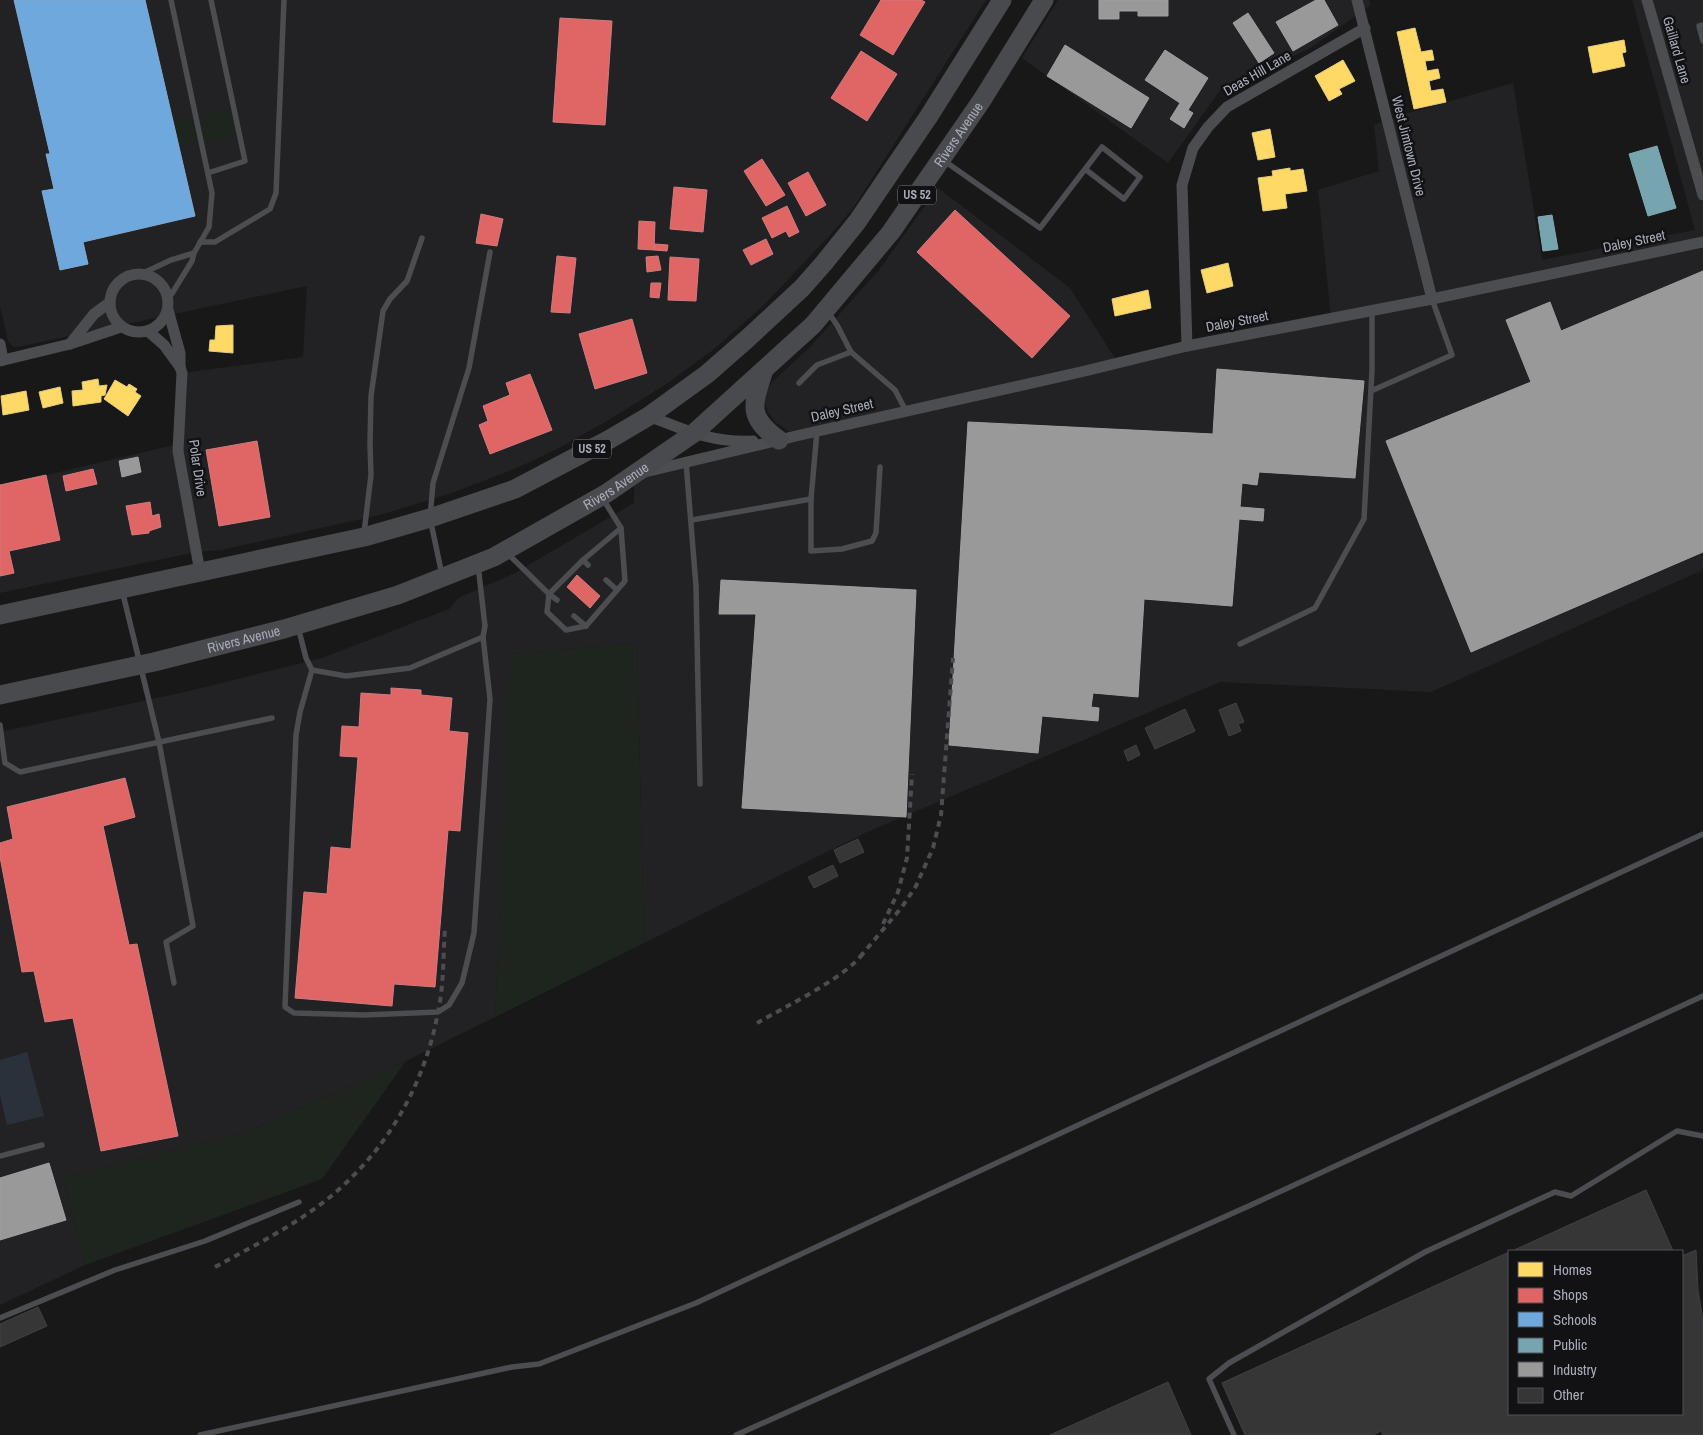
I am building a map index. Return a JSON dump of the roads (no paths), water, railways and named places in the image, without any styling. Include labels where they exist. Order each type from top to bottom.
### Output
[{"type":"main road","name":"US 52","points":[[0,615],[364,538],[430,518],[515,489],[610,439],[649,416],[707,374],[748,339],[802,288],[824,263],[857,222],[929,116],[1002,0]]},
{"type":"main road","name":"Rivers Avenue","points":[[0,695],[139,666],[298,625],[398,595],[494,557],[602,496],[634,475],[694,433],[813,325],[891,232],[982,100],[1044,0]]},
{"type":"main road","points":[[764,370],[754,407],[758,420],[767,431],[779,440]]},
{"type":"street","name":"West Jimtown Drive","points":[[1357,0],[1432,299]]},
{"type":"street","name":"Gaillard Lane","points":[[1647,0],[1703,194]]},
{"type":"street","name":"Deas Hill Lane","points":[[1187,346],[1182,185],[1193,148],[1208,126],[1227,107],[1364,28]]},
{"type":"street","name":"Daley Street","points":[[634,475],[1187,346],[1432,299],[1703,242]]},
{"type":"street","points":[[131,274],[141,274],[151,276],[160,282],[166,290],[168,305],[164,319],[157,327],[139,333],[130,332],[121,327],[115,320],[109,303],[111,293],[123,278],[131,274]]},
{"type":"street","points":[[70,344],[94,314],[109,303]]},
{"type":"street","name":"Polar Drive","points":[[168,305],[178,345],[182,373],[178,451],[200,572]]},
{"type":"street","points":[[0,344],[2,360],[70,344],[121,327]]},
{"type":"street","points":[[148,331],[164,345],[180,366]]},
{"type":"street","name":"Daley Street","points":[[649,416],[721,441],[779,440]]},
{"type":"lane","points":[[168,305],[192,260],[194,252],[209,227],[212,194],[171,0]]},
{"type":"lane","points":[[208,173],[245,161],[212,0]]},
{"type":"lane","points":[[200,242],[215,242],[270,209],[276,193],[284,0]]},
{"type":"lane","points":[[1703,25],[1699,26],[1703,41]]},
{"type":"lane","points":[[942,159],[1040,228],[1085,169],[1102,147],[1140,177],[1124,199],[1085,169]]},
{"type":"lane","points":[[364,538],[371,475],[371,396],[383,311],[407,281],[422,238]]},
{"type":"lane","points":[[141,274],[194,252]]},
{"type":"lane","points":[[443,577],[430,518],[433,483],[469,368],[490,252]]},
{"type":"lane","points":[[1371,391],[1452,355],[1432,299]]},
{"type":"lane","points":[[826,309],[851,352],[895,390],[906,411]]},
{"type":"lane","points":[[1240,644],[1315,608],[1364,519],[1371,391],[1372,310]]},
{"type":"lane","points":[[799,383],[817,365],[851,352]]},
{"type":"lane","points":[[817,431],[811,499],[811,551],[842,548],[872,541],[876,533],[880,467]]},
{"type":"lane","points":[[686,462],[696,586],[700,784]]},
{"type":"lane","points":[[602,496],[621,528],[625,581],[586,626],[566,630],[547,612],[549,594],[583,560],[621,528]]},
{"type":"lane","points":[[692,520],[811,499]]},
{"type":"lane","points":[[504,550],[557,600]]},
{"type":"lane","points":[[583,560],[588,565]]},
{"type":"lane","points":[[298,625],[306,658],[312,670],[300,712],[296,735],[285,1007],[294,1013],[320,1014],[364,1015],[438,1012],[449,1005],[462,983],[474,933],[490,699],[483,637],[484,626],[478,563]]},
{"type":"lane","points":[[606,580],[617,590]]},
{"type":"lane","points":[[122,588],[139,666],[159,742],[193,926],[166,942],[174,983]]},
{"type":"lane","points":[[574,616],[586,626]]},
{"type":"lane","points":[[312,670],[346,676],[410,668],[483,637]]},
{"type":"lane","points":[[0,725],[5,762],[20,772],[272,718]]},
{"type":"lane","points":[[200,1435],[512,1367],[539,1364],[696,1303],[1703,834]]},
{"type":"lane","points":[[736,1435],[1251,1205],[1703,996]]},
{"type":"lane","points":[[1234,1435],[1209,1379],[1229,1363],[1425,1252],[1555,1192],[1571,1196],[1677,1131],[1703,1136]]},
{"type":"lane","points":[[0,1156],[42,1145]]},
{"type":"lane","points":[[0,1318],[115,1270],[205,1241],[299,1202]]},
{"type":"railway","points":[[860,957],[902,907],[916,886],[933,848],[941,815],[953,658]]},
{"type":"railway","points":[[883,924],[898,892],[907,858],[912,774]]},
{"type":"railway","points":[[215,1267],[285,1228],[332,1195],[355,1174],[393,1126],[421,1072],[431,1042],[441,991],[445,928]]},
{"type":"railway","points":[[757,1023],[830,981],[856,961],[865,951]]}]
